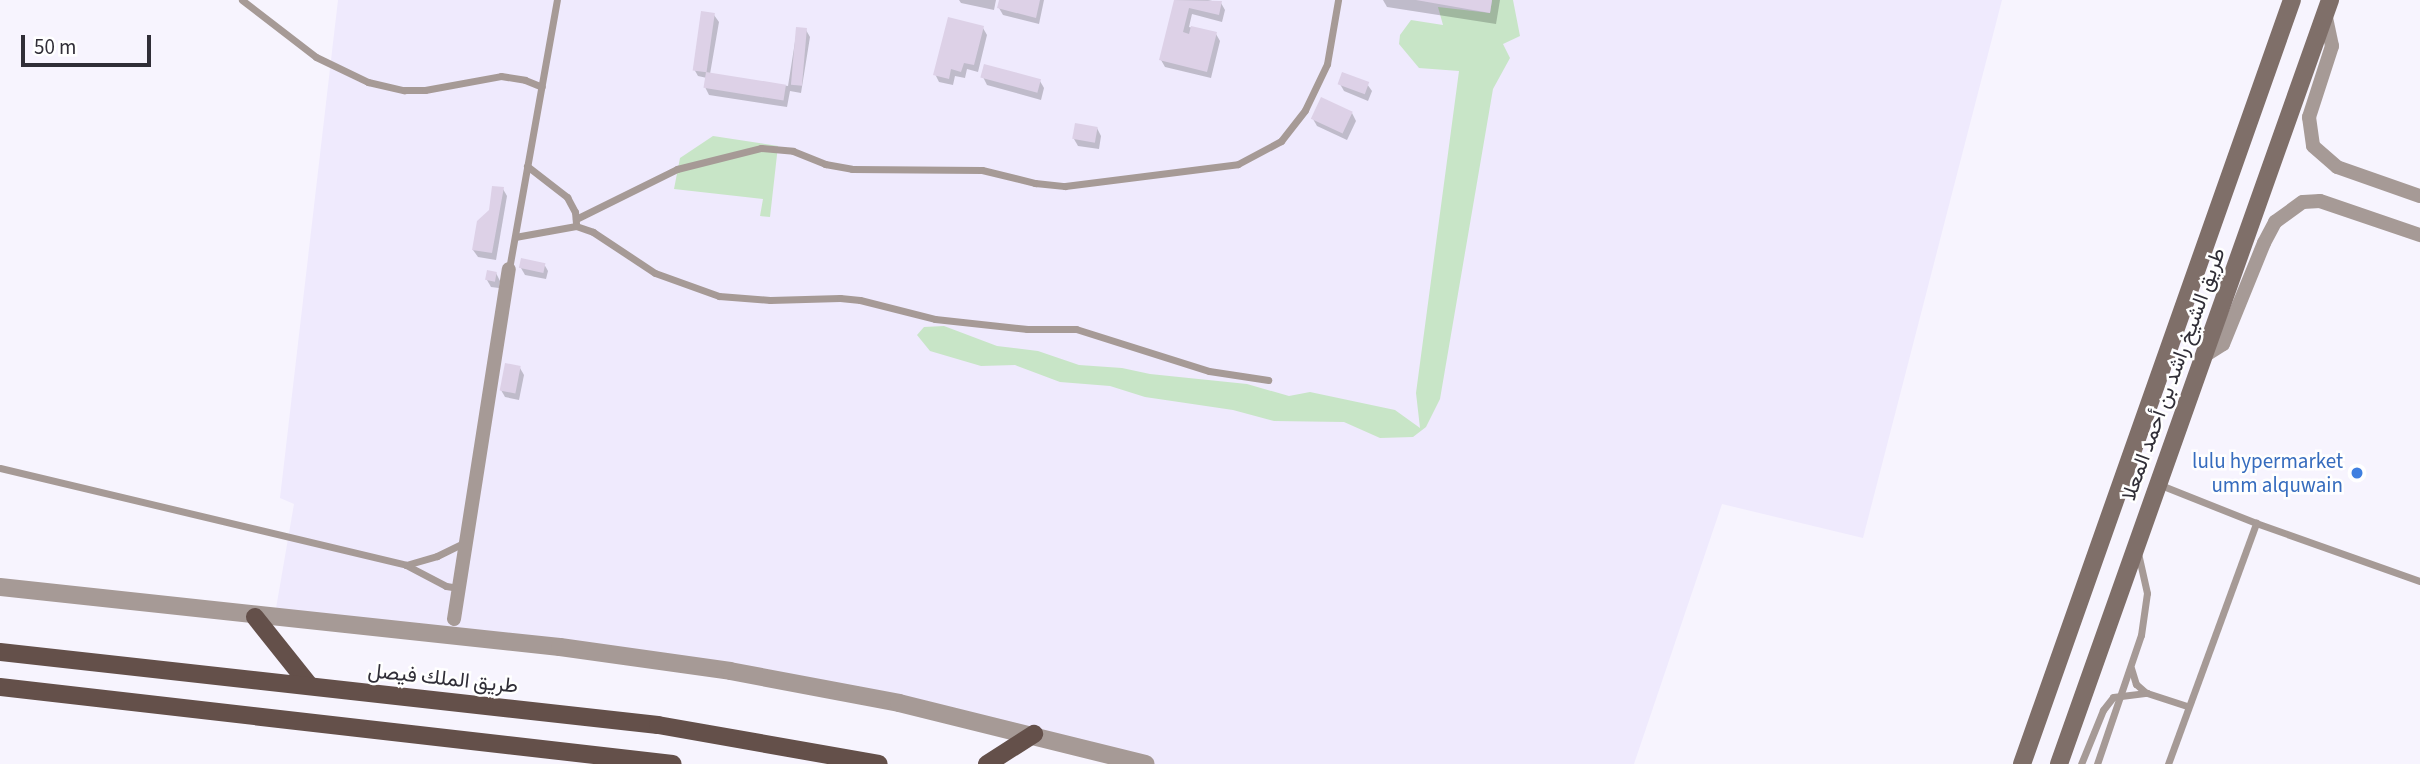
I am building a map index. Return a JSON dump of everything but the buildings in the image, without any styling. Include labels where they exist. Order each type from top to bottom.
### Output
[{"type":"main road","name":"طريق الشيخ راشد بن أحمد المعلا","points":[[2022,764],[2292,0]]},
{"type":"main road","name":"طريق الشيخ راشد بن أحمد المعلا","points":[[2059,764],[2328,7]]},
{"type":"main road","points":[[255,617],[310,686]]},
{"type":"main road","name":"طريق الملك فيصل","points":[[0,652],[658,725],[879,764]]},
{"type":"main road","points":[[0,687],[587,758],[673,764]]},
{"type":"main road","points":[[987,764],[1034,734]]},
{"type":"street","points":[[2328,7],[2332,46],[2309,117],[2313,146],[2337,167],[2420,196]]},
{"type":"street","points":[[2204,356],[2223,344],[2275,222],[2303,202],[2319,201],[2420,235]]},
{"type":"street","points":[[454,619],[509,269]]},
{"type":"street","points":[[0,587],[658,660],[815,686],[1034,734],[1146,764]]},
{"type":"lane","points":[[242,0],[316,57],[350,76],[386,88],[425,90],[501,76],[525,80],[542,87]]},
{"type":"lane","points":[[509,269],[557,0]]},
{"type":"lane","points":[[515,237],[576,223],[677,169],[761,148],[793,151],[825,164],[852,169],[982,170],[1035,183],[1065,186],[1238,164],[1280,141],[1293,129],[1305,110],[1327,64],[1338,0]]},
{"type":"lane","points":[[527,166],[567,197],[576,223],[655,273],[719,296],[770,300],[839,298],[860,300],[935,320],[1027,328],[1076,329],[1209,371],[1268,380]]},
{"type":"lane","points":[[0,468],[406,565],[446,586],[458,588]]},
{"type":"lane","points":[[2158,484],[2256,523],[2420,581]]},
{"type":"lane","points":[[2168,764],[2256,523]]},
{"type":"lane","points":[[406,565],[436,556],[466,542]]},
{"type":"lane","points":[[2097,764],[2141,635],[2147,593],[2136,547]]},
{"type":"lane","points":[[2131,667],[2136,684],[2147,693],[2188,706]]},
{"type":"lane","points":[[2081,764],[2109,701],[2121,695],[2147,693]]},
{"type":"shaded area","points":[[338,0],[2002,0],[1863,538],[1722,504],[1634,764],[1136,764],[1056,737],[596,656],[274,620],[294,504],[280,498]]},
{"type":"green space","points":[[1492,0],[1513,0],[1520,36],[1503,44],[1510,58],[1493,89],[1440,399],[1426,427],[1413,437],[1380,438],[1344,422],[1274,421],[1233,410],[1145,397],[1110,386],[1060,382],[1015,365],[981,366],[930,351],[917,335],[924,327],[944,326],[997,346],[1038,351],[1079,365],[1247,384],[1289,396],[1310,392],[1395,410],[1420,428],[1416,393],[1459,71],[1419,68],[1399,44],[1400,35],[1411,20],[1443,25],[1438,7],[1490,13]]},
{"type":"green space","points":[[713,136],[778,146],[770,217],[760,216],[763,199],[674,189],[680,158]]},
{"type":"place","name":"lulu hypermarket umm alquwain","points":[[2357,473]]}]
